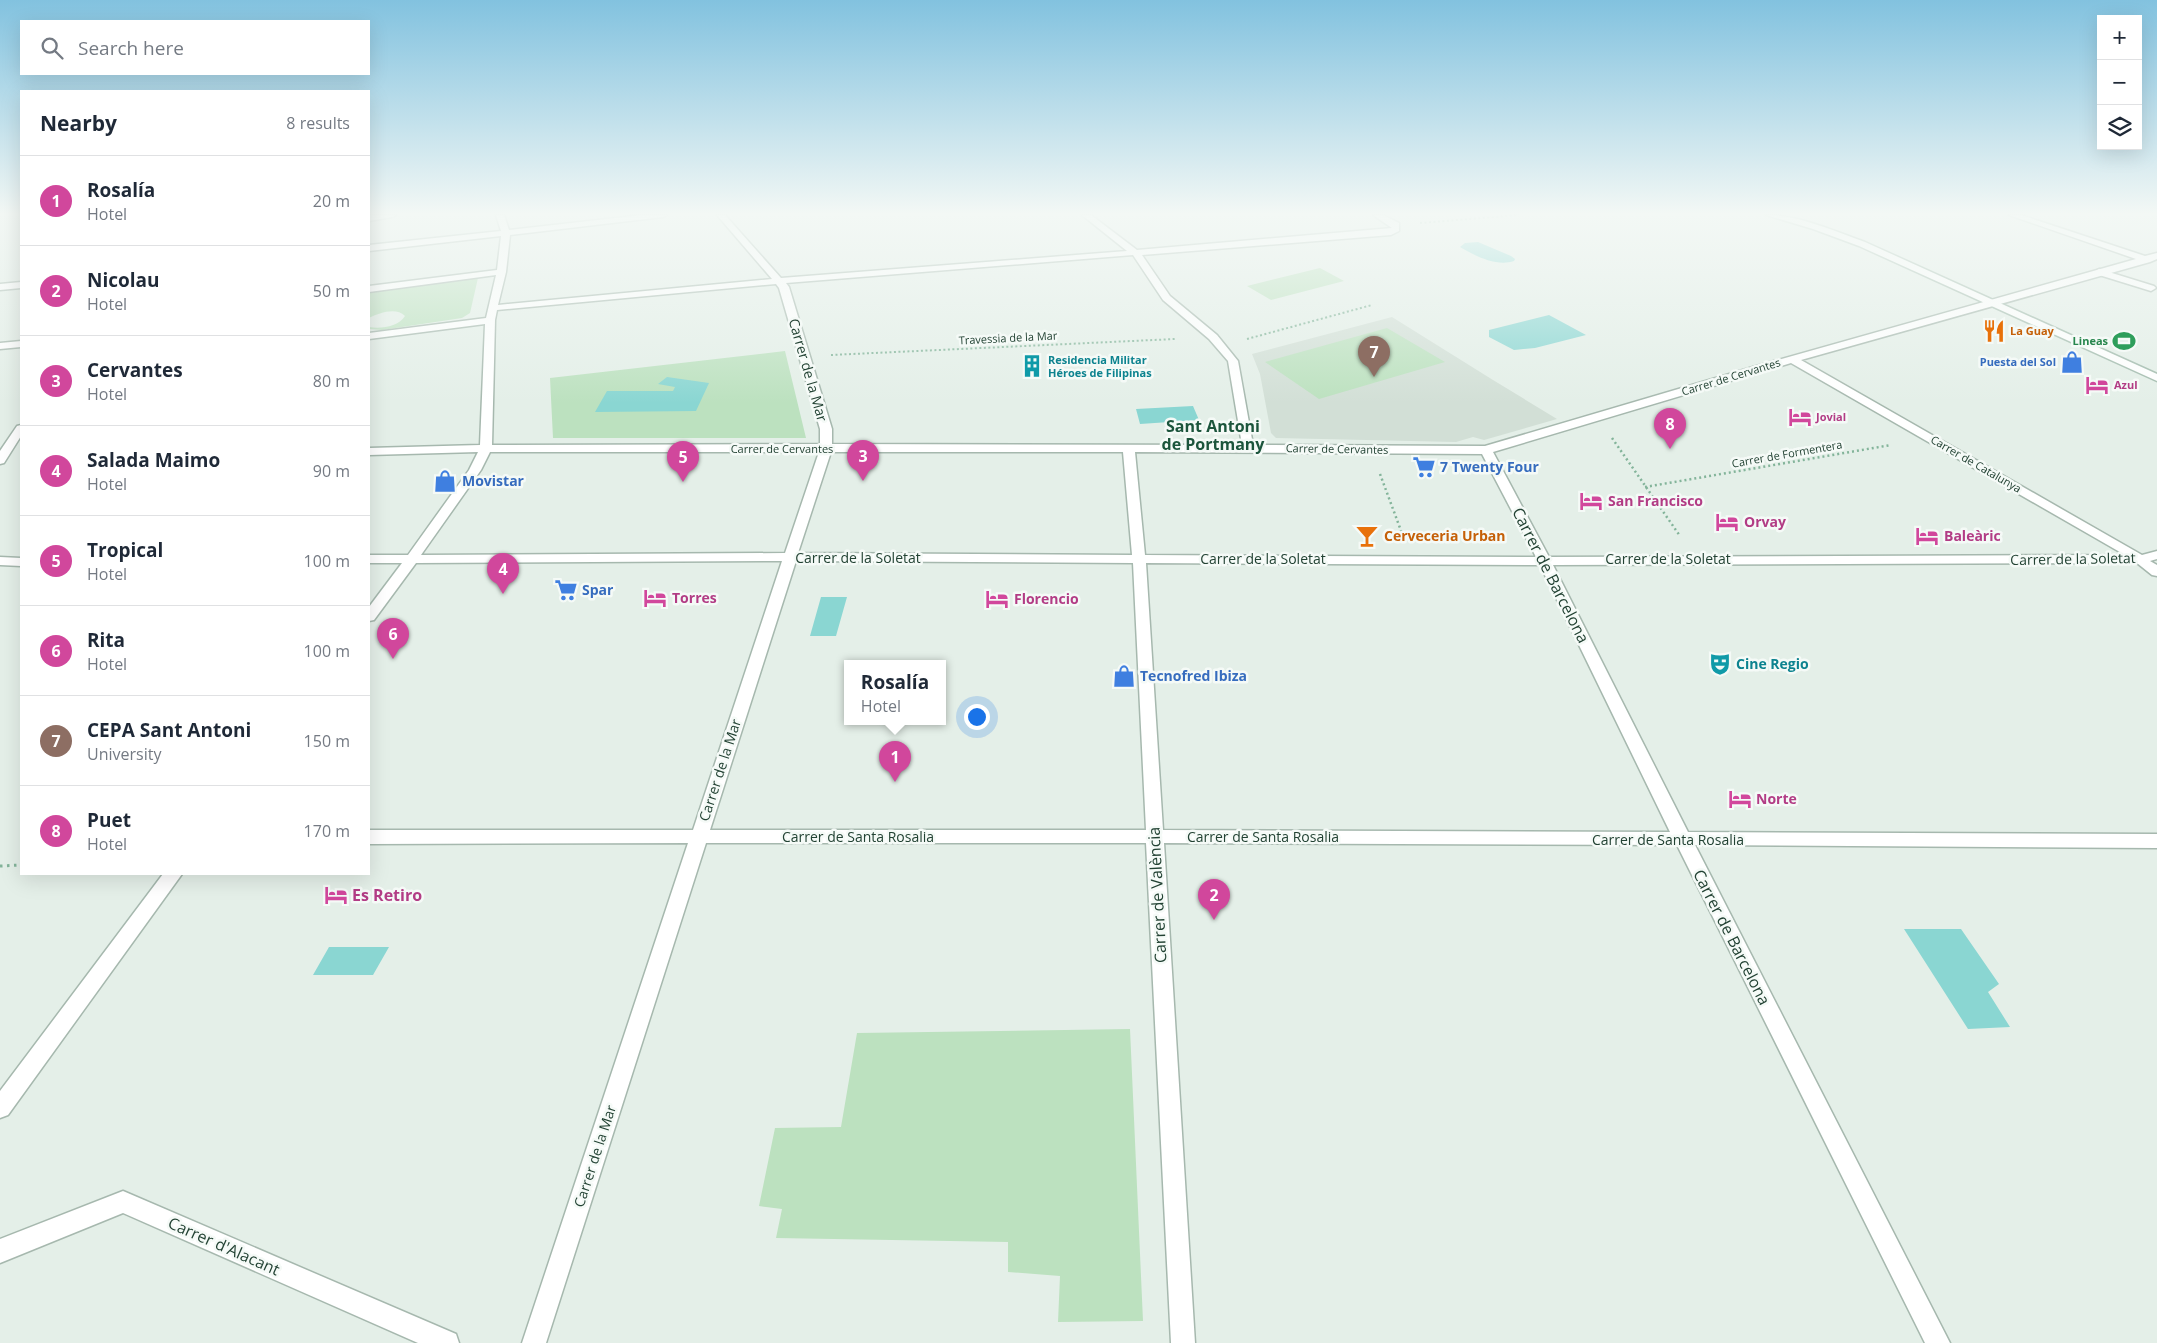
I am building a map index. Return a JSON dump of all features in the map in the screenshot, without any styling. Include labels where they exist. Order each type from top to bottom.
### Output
[{"type":"street","points":[[370,288],[454,278]]},
{"type":"street","points":[[370,616],[475,470],[486,449],[490,320],[500,278]]},
{"type":"street","name":"Carrer de la Mar","points":[[534,1343],[826,448],[826,429],[784,287],[777,278]]},
{"type":"street","points":[[492,308],[822,278]]},
{"type":"street","points":[[1153,278],[1166,298],[1213,337],[1233,361],[1248,448]]},
{"type":"street","points":[[1936,278],[2157,378]]},
{"type":"street","name":"Carrer de Cervantes","points":[[370,451],[826,448],[1486,450],[1792,359],[2079,278]]},
{"type":"street","points":[[2117,278],[2151,288]]},
{"type":"street","points":[[0,287],[20,285]]},
{"type":"street","points":[[370,334],[490,320]]},
{"type":"street","points":[[0,346],[20,344]]},
{"type":"street","name":"Carrer de Catalunya","points":[[1792,359],[2140,559],[2157,572]]},
{"type":"street","points":[[2,454],[20,429]]},
{"type":"street","name":"Carrer de València","points":[[1129,448],[1139,558],[1183,1343]]},
{"type":"street","name":"Carrer de Barcelona","points":[[1486,450],[1544,560],[1683,840],[1938,1343]]},
{"type":"street","points":[[2,454],[20,451]]},
{"type":"street","name":"Carrer de la Soletat","points":[[370,559],[2140,559],[2157,555]]},
{"type":"street","points":[[0,561],[20,562]]},
{"type":"street","name":"Carrer de Santa Rosalia","points":[[370,837],[1154,836],[2157,841]]},
{"type":"street","points":[[0,1108],[172,875]]},
{"type":"street","name":"Carrer d'Alacant","points":[[0,1251],[123,1202],[447,1343]]},
{"type":"path","points":[[1220,346],[1372,305]]},
{"type":"path","name":"Travessia de la Mar","points":[[803,356],[1213,337]]},
{"type":"path","points":[[1598,417],[1696,559]]},
{"type":"path","name":"Carrer de Formentera","points":[[1646,487],[1931,438]]},
{"type":"path","points":[[1371,450],[1411,560]]},
{"type":"path","points":[[0,866],[20,865]]},
{"type":"shaded area","points":[[1392,317],[1557,419],[1484,440],[1473,437],[1456,442],[1276,438],[1271,433],[1260,374],[1252,354]]},
{"type":"green space","points":[[478,278],[470,313],[462,318],[382,330],[370,329],[370,327],[379,328],[394,325],[405,316],[392,311],[370,318],[370,291]]},
{"type":"green space","points":[[1281,278],[1338,278],[1344,281],[1271,300],[1247,286]]},
{"type":"green space","points":[[1387,328],[1445,362],[1319,399],[1265,362]]},
{"type":"green space","points":[[785,351],[806,438],[553,438],[550,378]]},
{"type":"green space","points":[[1130,1029],[1143,1321],[1058,1322],[1060,1276],[1008,1272],[1008,1242],[776,1238],[782,1209],[759,1206],[775,1128],[841,1127],[857,1033]]},
{"type":"water","points":[[1549,315],[1586,335],[1535,348],[1514,350],[1489,337],[1489,330]]},
{"type":"water","points":[[667,377],[709,383],[696,411],[595,412],[607,391],[673,391],[675,387],[658,384]]},
{"type":"water","points":[[1193,406],[1199,420],[1140,424],[1136,409]]},
{"type":"water","points":[[821,597],[847,597],[836,636],[810,636]]},
{"type":"water","points":[[1904,929],[1961,929],[1999,984],[1988,992],[2010,1027],[1968,1029]]},
{"type":"water","points":[[329,947],[389,947],[373,975],[313,975]]},
{"type":"place","name":"La Guay","points":[[1994,331]]},
{"type":"place","name":"Lineas","points":[[2124,341]]},
{"type":"place","name":"Puesta del Sol","points":[[2072,362]]},
{"type":"place","name":"Residencia Militar Héroes de Filipinas","points":[[1032,366]]},
{"type":"place","name":"CEPA Sant Antoni","points":[[1374,377]]},
{"type":"place","name":"Azul","points":[[2097,385]]},
{"type":"place","name":"Jovial","points":[[1800,417]]},
{"type":"place","name":"Puet","points":[[1670,449]]},
{"type":"place","name":"7 Twenty Four","points":[[1424,467]]},
{"type":"place","name":"Movistar","points":[[445,481]]},
{"type":"place","name":"Cervantes","points":[[863,481]]},
{"type":"place","name":"Tropical","points":[[683,482]]},
{"type":"place","name":"San Francisco","points":[[1591,501]]},
{"type":"place","name":"Orvay","points":[[1727,522]]},
{"type":"place","name":"Cerveceria Urban","points":[[1367,536]]},
{"type":"place","name":"Baleàric","points":[[1927,536]]},
{"type":"place","name":"Spar","points":[[566,590]]},
{"type":"place","name":"Salada Maimo","points":[[503,594]]},
{"type":"place","name":"Torres","points":[[655,598]]},
{"type":"place","name":"Florencio","points":[[997,599]]},
{"type":"place","name":"Rita","points":[[393,659]]},
{"type":"place","name":"Cine Regio","points":[[1720,664]]},
{"type":"place","name":"Tecnofred Ibiza","points":[[1124,676]]},
{"type":"place","name":"Rosalía","points":[[895,782]]},
{"type":"place","name":"Norte","points":[[1740,799]]},
{"type":"place","name":"Es Retiro","points":[[336,895]]},
{"type":"place","name":"Nicolau","points":[[1214,920]]},
{"type":"district","name":"Sant Antoni de Portmany","points":[[1213,435]]}]
